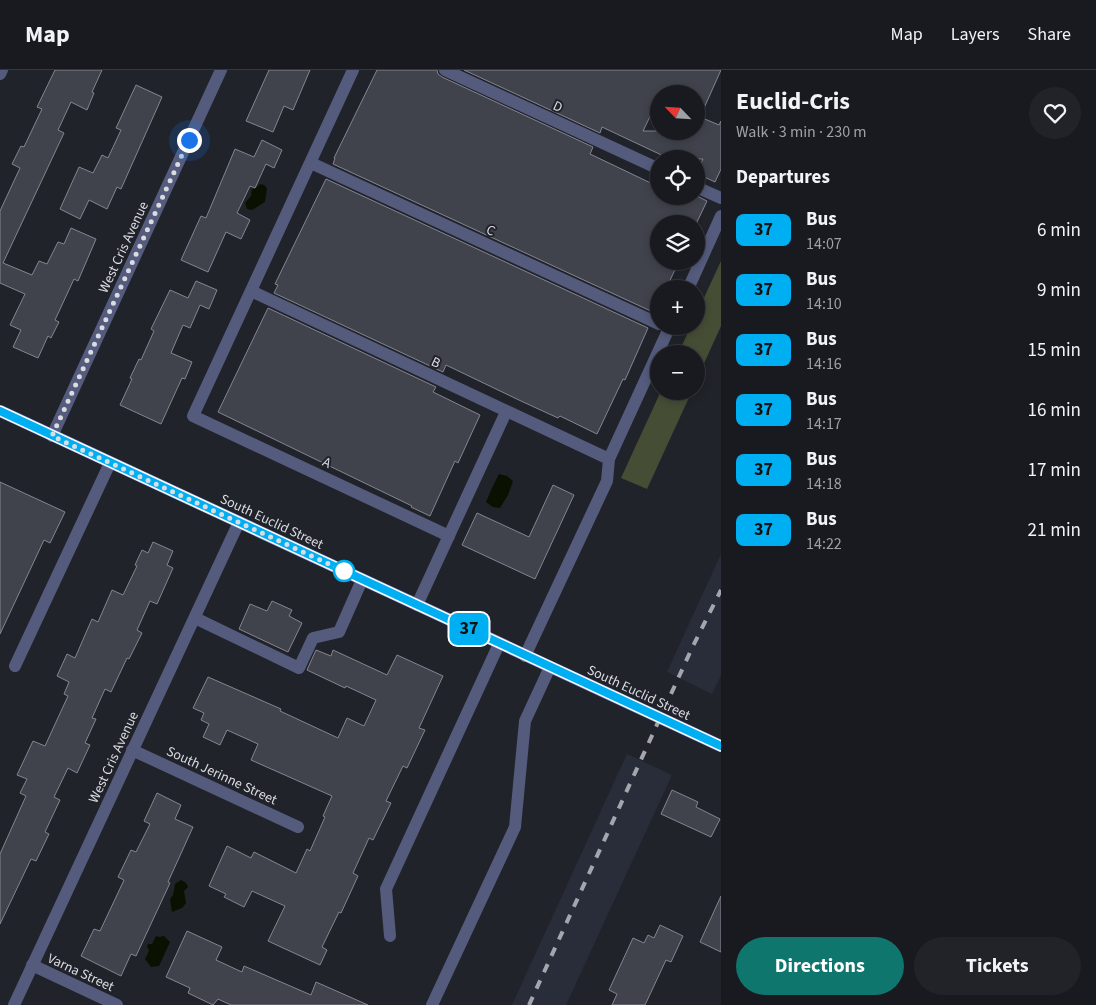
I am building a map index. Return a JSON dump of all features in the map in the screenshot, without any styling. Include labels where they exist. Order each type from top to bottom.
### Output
[{"type":"main road","name":"South Euclid Street","points":[[0,412],[721,746]]},
{"type":"street","points":[[0,74],[2,70]]},
{"type":"street","name":"West Cris Avenue","points":[[52,436],[222,70]]},
{"type":"street","points":[[251,291],[354,70]]},
{"type":"street","name":"D","points":[[445,70],[650,165]]},
{"type":"street","name":"C","points":[[311,163],[650,320]]},
{"type":"street","points":[[705,191],[721,198]]},
{"type":"street","points":[[692,280],[721,216]]},
{"type":"street","name":"B","points":[[251,291],[609,459]]},
{"type":"street","name":"A","points":[[251,291],[193,416],[449,536]]},
{"type":"street","points":[[525,656],[607,482],[609,459],[662,335]]},
{"type":"street","points":[[417,605],[506,412]]},
{"type":"street","points":[[15,666],[110,463]]},
{"type":"street","name":"West Cris Avenue","points":[[14,1005],[239,522]]},
{"type":"street","points":[[195,618],[300,668],[313,638],[339,632],[362,580]]},
{"type":"street","points":[[390,936],[386,889],[500,644]]},
{"type":"street","points":[[432,1005],[515,827],[525,721],[550,667]]},
{"type":"street","name":"South Jerinne Street","points":[[132,750],[298,828]]},
{"type":"street","name":"Varna Street","points":[[32,965],[117,1005]]},
{"type":"shaded area","points":[[260,184],[267,188],[265,202],[252,210],[247,209],[245,203],[251,196],[252,189]]},
{"type":"shaded area","points":[[499,474],[507,476],[513,481],[508,495],[500,508],[493,507],[486,502]]},
{"type":"shaded area","points":[[721,554],[721,675],[712,694],[667,672]]},
{"type":"shaded area","points":[[627,754],[672,775],[566,1005],[512,1005]]},
{"type":"shaded area","points":[[181,880],[188,887],[184,891],[186,903],[182,908],[172,912],[170,899],[173,895],[175,884]]},
{"type":"shaded area","points":[[156,936],[164,936],[170,942],[159,966],[151,967],[145,959],[149,951],[147,946],[152,944]]},
{"type":"green space","points":[[721,261],[721,326],[705,361],[705,345],[682,345],[687,335],[705,335],[705,296]]},
{"type":"green space","points":[[657,400],[688,400],[647,489],[621,478]]},
{"type":"building","points":[[55,70],[102,70],[92,92],[94,93],[87,110],[71,102],[58,130],[64,133],[3,263],[32,275],[39,261],[47,264],[58,242],[64,244],[71,228],[96,239],[78,281],[74,279],[55,320],[59,322],[51,338],[48,336],[38,358],[13,347],[21,330],[10,325],[25,294],[0,283],[0,211],[20,168],[12,164],[21,146],[24,147],[42,109],[37,107]]},
{"type":"building","points":[[269,70],[310,70],[293,110],[284,106],[273,132],[246,121]]},
{"type":"building","points":[[377,70],[437,70],[438,74],[442,77],[593,147],[590,154],[650,183],[650,205],[705,205],[705,200],[707,201],[700,215],[650,215],[650,270],[675,270],[670,280],[650,280],[650,311],[333,164],[334,158]]},
{"type":"building","points":[[464,70],[721,70],[705,106],[705,85],[650,85],[650,117],[643,131],[650,131],[650,140],[705,140],[705,119],[719,125],[721,121],[721,169],[715,182],[705,177],[705,150],[651,150],[602,127],[600,133]]},
{"type":"building","points":[[136,85],[162,97],[121,189],[117,187],[107,209],[89,200],[80,219],[60,209],[79,167],[93,173],[102,155],[108,158],[121,130],[116,128]]},
{"type":"building","points":[[262,140],[282,150],[274,168],[266,164],[255,188],[250,186],[237,213],[250,220],[241,239],[226,232],[208,272],[181,260],[201,216],[206,218],[235,149],[254,157]]},
{"type":"building","points":[[326,179],[648,328],[625,380],[623,379],[597,434],[560,416],[558,418],[446,365],[443,372],[274,293],[278,285],[275,284]]},
{"type":"building","points":[[196,281],[217,290],[209,309],[200,305],[190,328],[183,325],[171,353],[192,362],[185,379],[182,378],[161,424],[120,405],[132,379],[130,378],[139,359],[141,360],[154,331],[151,329],[170,290],[188,298]]},
{"type":"building","points":[[268,308],[436,387],[433,392],[480,415],[458,463],[455,461],[430,516],[218,412]]},
{"type":"building","points":[[0,482],[65,512],[50,543],[44,540],[0,634]]},
{"type":"building","points":[[553,485],[574,495],[535,579],[462,545],[477,513],[529,537]]},
{"type":"building","points":[[153,542],[173,551],[167,565],[173,568],[157,604],[150,601],[137,630],[142,633],[129,659],[127,658],[111,692],[105,689],[92,718],[96,719],[85,743],[90,745],[77,773],[68,768],[54,797],[60,800],[45,832],[49,834],[36,861],[31,859],[0,924],[0,854],[26,796],[20,793],[27,779],[17,775],[33,741],[45,746],[68,696],[64,694],[69,682],[57,676],[67,654],[75,658],[92,619],[98,622],[112,590],[123,595],[137,566],[135,565],[142,550],[148,553]]},
{"type":"building","points":[[272,601],[292,610],[289,616],[302,623],[288,652],[239,629],[250,604],[267,611]]},
{"type":"building","points":[[316,650],[331,656],[333,650],[387,675],[397,655],[443,676],[419,728],[425,730],[407,768],[403,766],[386,801],[391,803],[373,840],[369,838],[353,873],[358,876],[341,913],[339,912],[322,947],[327,950],[320,965],[268,941],[285,906],[252,891],[244,907],[224,897],[226,894],[209,886],[227,846],[251,858],[254,852],[296,873],[307,849],[310,851],[332,796],[251,760],[258,744],[227,730],[220,745],[203,737],[209,724],[201,720],[204,713],[193,708],[208,677],[281,709],[280,711],[338,738],[347,718],[364,726],[376,700],[307,670]]},
{"type":"building","points":[[672,790],[698,802],[696,807],[720,819],[711,837],[661,814]]},
{"type":"building","points":[[157,793],[181,805],[175,819],[193,827],[168,882],[170,883],[136,956],[131,954],[121,976],[81,956],[94,929],[100,931],[124,880],[118,877],[131,850],[136,852],[150,824],[144,821]]},
{"type":"building","points":[[721,896],[721,952],[700,942]]},
{"type":"building","points":[[660,925],[683,936],[671,962],[666,960],[645,1005],[612,1005],[617,994],[609,990],[633,938],[644,943],[648,935],[654,938]]},
{"type":"building","points":[[187,931],[222,947],[216,960],[242,972],[244,966],[311,995],[316,982],[368,1005],[231,1005],[218,999],[213,1005],[188,993],[190,988],[166,977]]},
{"type":"railway","points":[[529,1005],[692,648],[721,590]]},
{"type":"bus line","name":"37","points":[[0,411],[721,746]]},
{"type":"route","points":[[189,140],[52,436],[344,571]]}]
